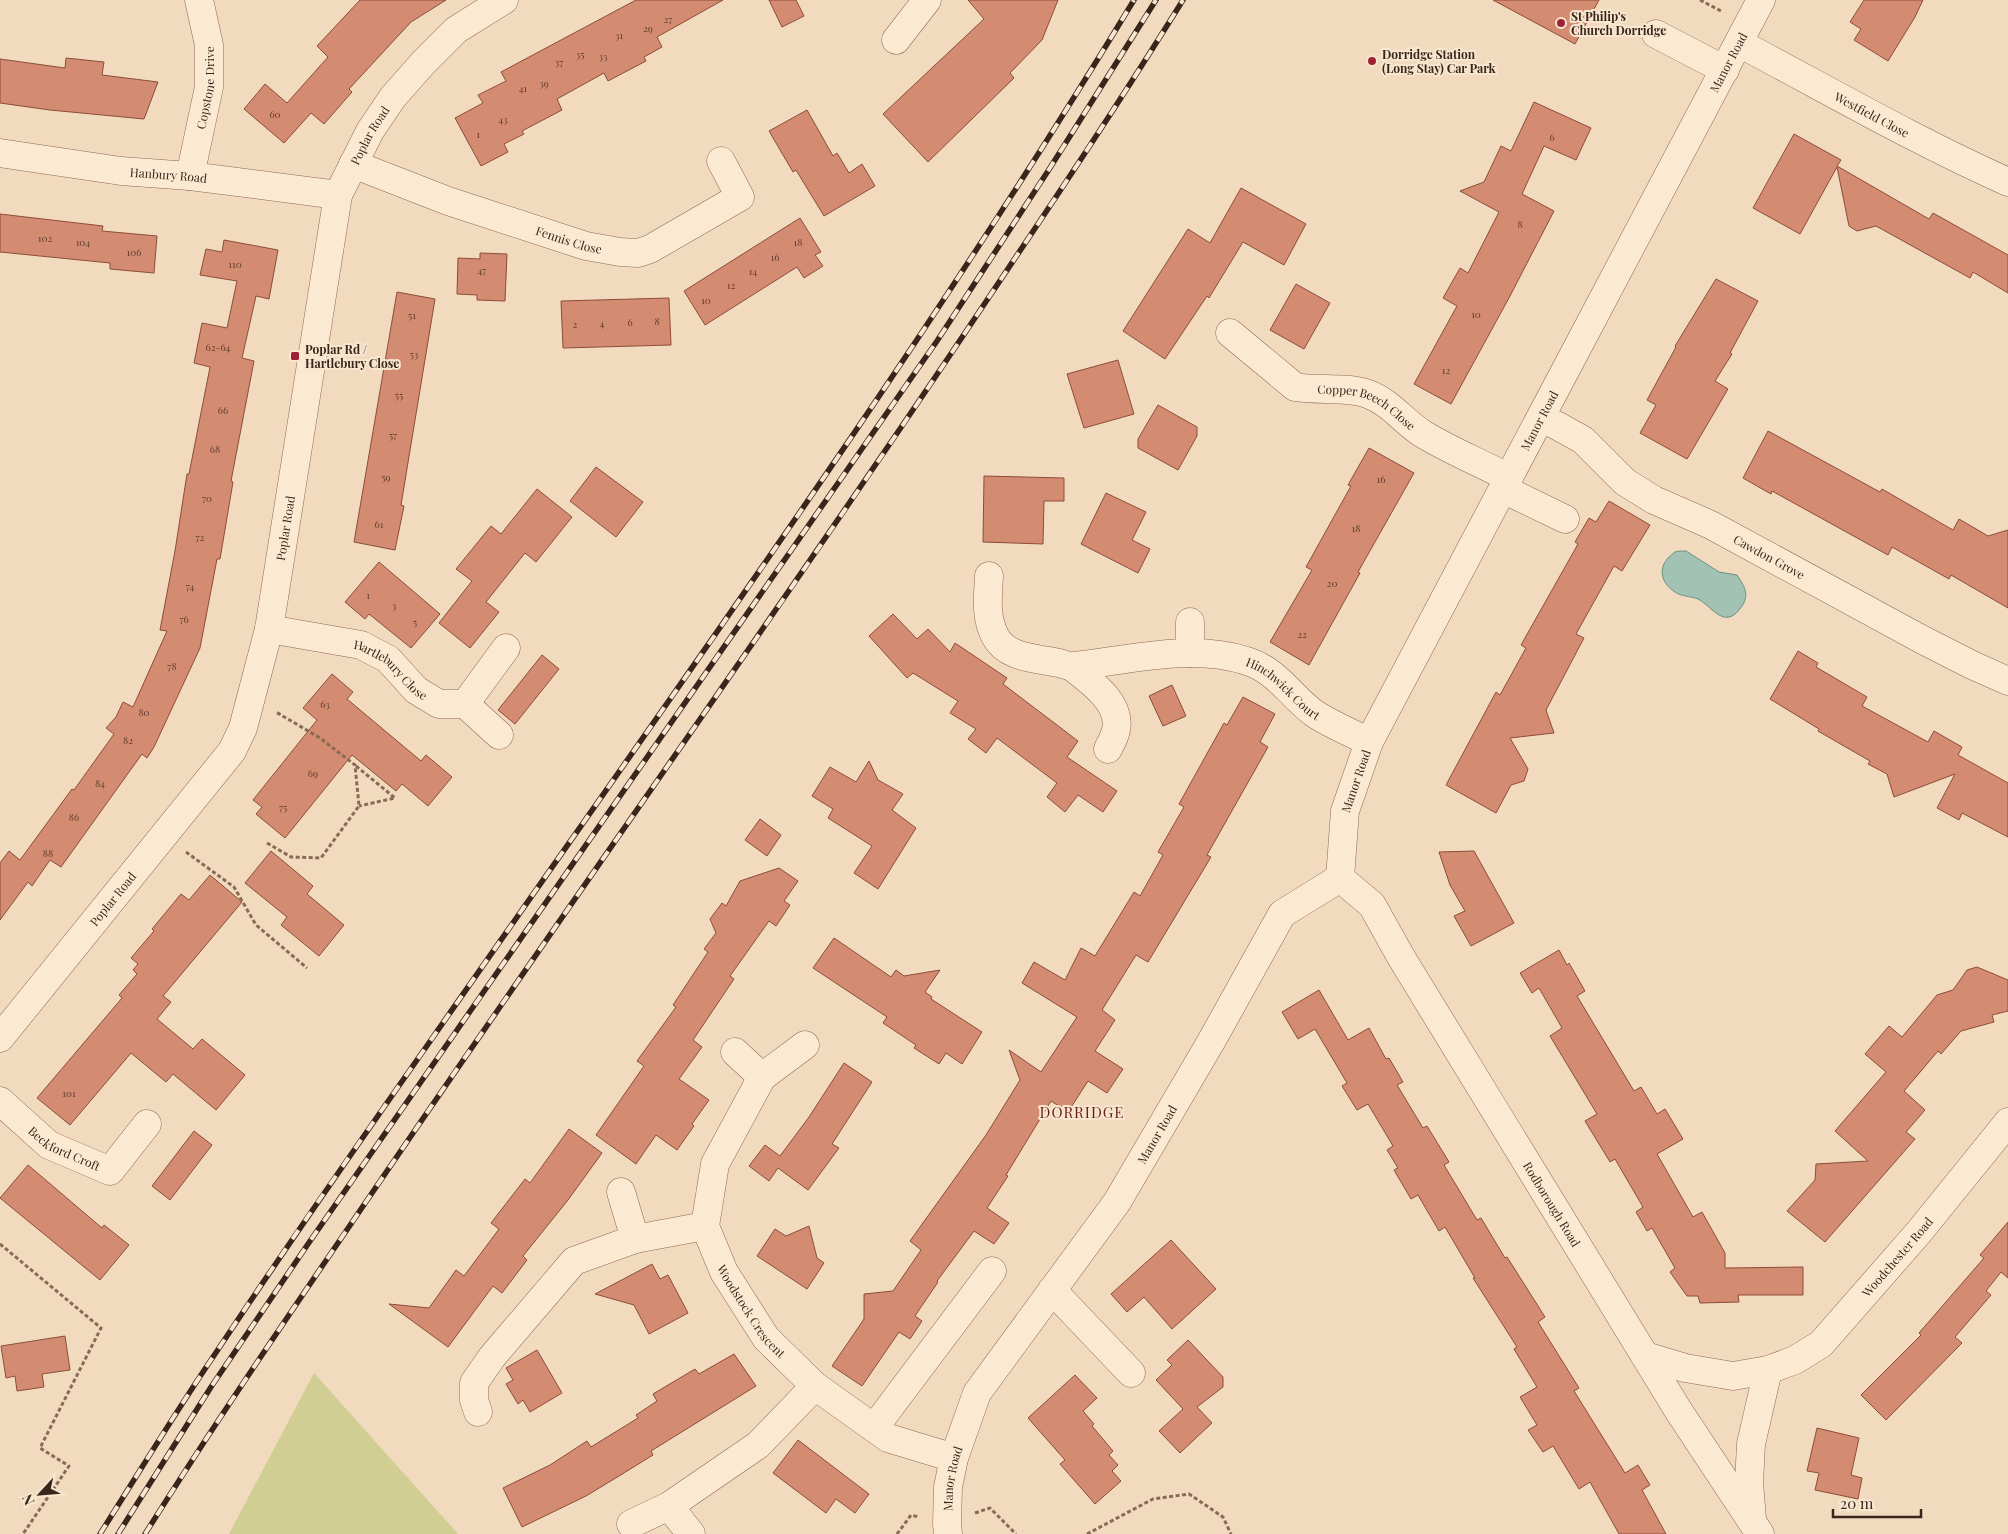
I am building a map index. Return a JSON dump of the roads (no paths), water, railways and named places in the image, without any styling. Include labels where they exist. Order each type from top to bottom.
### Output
[{"type":"street","name":"Copstone Drive","points":[[190,176],[209,88],[209,45],[199,0]]},
{"type":"street","name":"Poplar Road","points":[[0,1038],[232,751],[243,728],[269,629],[338,195],[370,131],[393,97],[456,30],[504,0]]},
{"type":"street","points":[[896,40],[927,0]]},
{"type":"street","name":"Manor Road","points":[[948,1529],[948,1487],[954,1458],[977,1393],[1117,1202],[1212,1040],[1282,914],[1340,878],[1345,812],[1369,742],[1761,0]]},
{"type":"street","points":[[1656,34],[1725,70]]},
{"type":"street","name":"Westfield Close","points":[[1739,43],[1911,136],[2008,182]]},
{"type":"street","name":"Hanbury Road","points":[[0,153],[121,171],[190,176],[338,195]]},
{"type":"street","name":"Fennis Close","points":[[353,164],[448,201],[586,246],[638,253],[650,249],[740,197],[721,161]]},
{"type":"street","name":"Copper Beech Close","points":[[1230,333],[1295,387],[1349,390],[1368,394],[1392,408],[1422,434],[1565,519]]},
{"type":"street","name":"Cawdon Grove","points":[[1540,419],[1583,440],[1625,482],[1654,500],[1711,525],[1972,666],[2008,681]]},
{"type":"street","points":[[989,576],[988,611],[996,637],[1002,645],[1018,655],[1072,667],[1094,686],[1111,704],[1114,710],[1116,730],[1108,748]]},
{"type":"street","points":[[1190,622],[1190,653]]},
{"type":"street","name":"Hartlebury Close","points":[[269,629],[361,645],[388,659],[416,690],[439,704],[465,704]]},
{"type":"street","points":[[499,735],[465,704],[506,648]]},
{"type":"street","name":"Hinchwick Court","points":[[1072,667],[1159,655],[1190,653],[1232,657],[1248,661],[1264,668],[1279,678],[1303,704],[1317,715],[1369,742]]},
{"type":"street","name":"Rodborough Road","points":[[1340,878],[1372,905],[1401,958],[1601,1281],[1645,1356],[1756,1528]]},
{"type":"street","points":[[478,1412],[474,1400],[474,1383],[492,1357],[574,1261],[635,1239],[705,1226],[715,1164],[762,1077],[805,1045]]},
{"type":"street","points":[[734,1052],[762,1077]]},
{"type":"street","name":"Beckford Croft","points":[[0,1101],[49,1145],[110,1171],[147,1124]]},
{"type":"street","name":"Woodchester Road","points":[[1645,1356],[1685,1368],[1734,1376],[1768,1370],[1795,1360],[1821,1344],[1919,1232],[2008,1122]]},
{"type":"street","points":[[621,1192],[635,1239]]},
{"type":"street","name":"Woodstock Crescent","points":[[705,1226],[724,1272],[766,1338],[815,1386],[888,1438],[954,1458]]},
{"type":"street","points":[[874,1428],[992,1271]]},
{"type":"street","points":[[1052,1290],[1131,1373]]},
{"type":"street","points":[[1756,1528],[1749,1482],[1751,1444],[1768,1370]]},
{"type":"street","points":[[631,1524],[669,1506],[758,1445],[815,1386]]},
{"type":"street","points":[[669,1506],[691,1534]]},
{"type":"railway","points":[[100,1534],[241,1314],[295,1235],[791,526],[879,396],[966,265],[1134,0]]},
{"type":"railway","points":[[118,1534],[211,1387],[308,1244],[937,341],[1048,171],[1156,0]]},
{"type":"railway","points":[[145,1534],[229,1405],[372,1193],[904,423],[1082,157],[1183,0]]},
{"type":"place","name":"St Philip's Church Dorridge","points":[[1561,23]]},
{"type":"place","name":"Dorridge Station (Long Stay) Car Park","points":[[1372,61]]},
{"type":"place","name":"Poplar Rd / Hartlebury Close","points":[[295,356]]},
{"type":"district","name":"DORRIDGE","points":[[1082,1112]]}]
